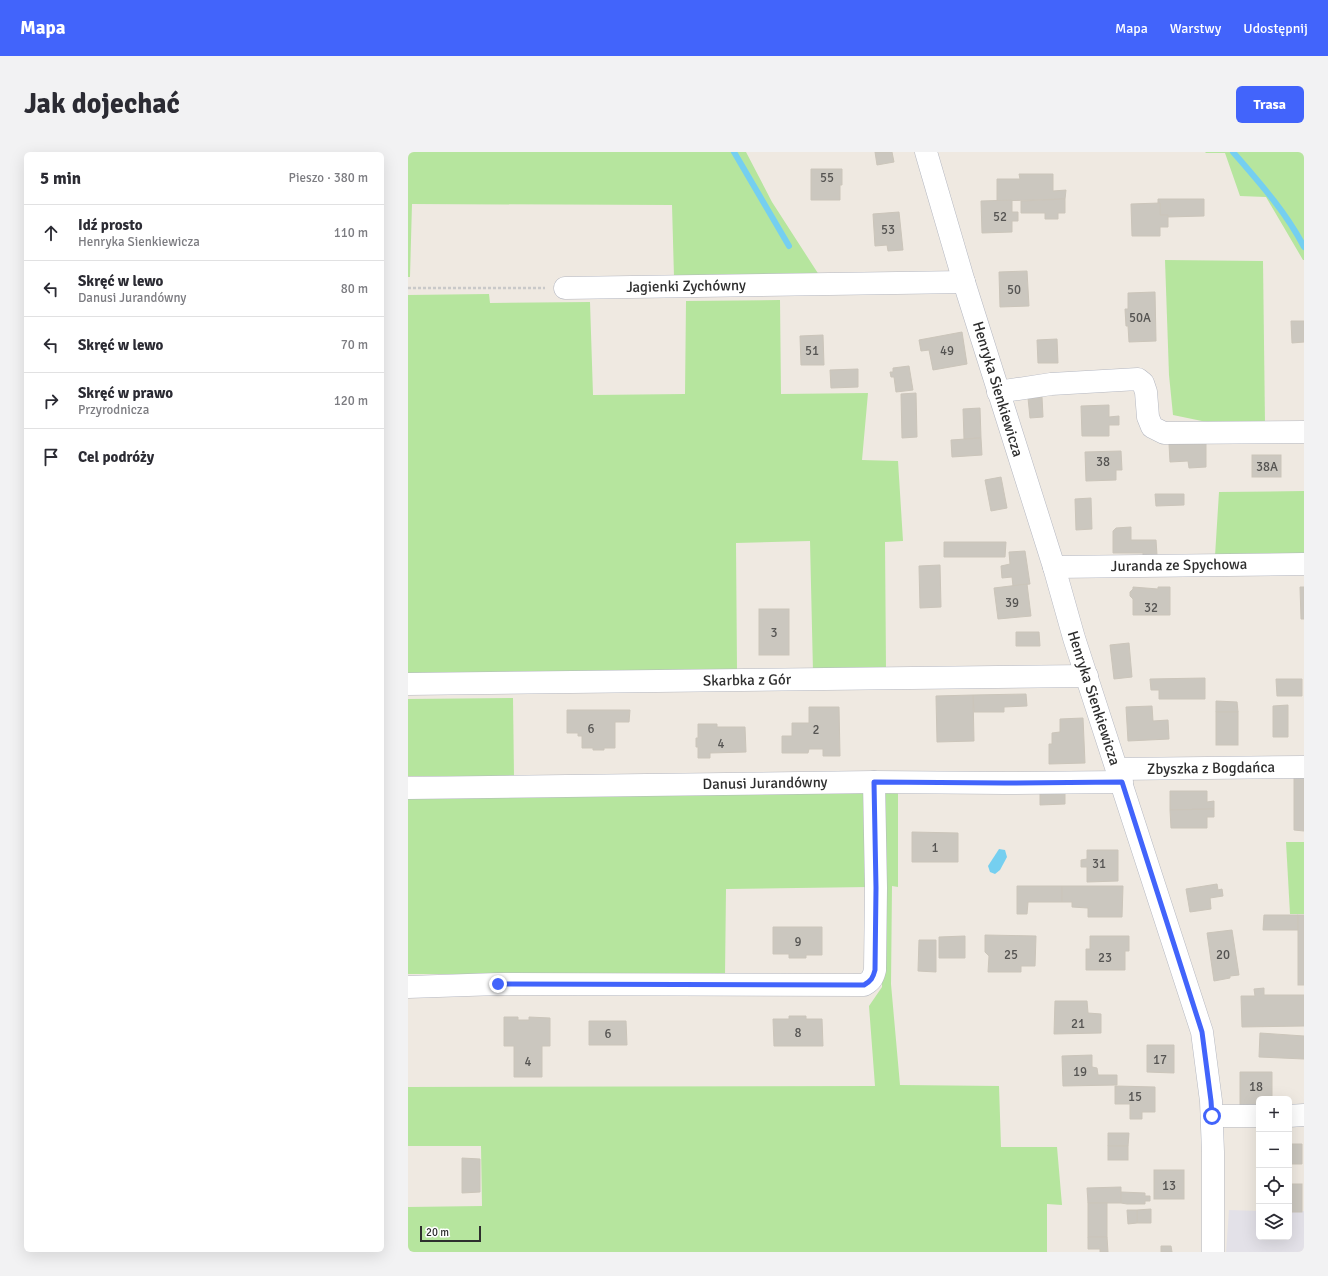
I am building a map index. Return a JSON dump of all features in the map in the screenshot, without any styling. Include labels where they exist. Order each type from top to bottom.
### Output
[{"type":"street","name":"Henryka Sienkiewicza","points":[[926,152],[964,282],[1087,676],[1202,1032],[1211,1101],[1214,1152],[1213,1252]]},
{"type":"street","name":"Jagienki Zychówny","points":[[565,288],[964,282]]},
{"type":"street","points":[[998,392],[1051,384],[1138,379],[1143,383],[1146,392],[1148,417],[1152,427],[1164,433],[1304,432]]},
{"type":"street","name":"Juranda ze Spychowa","points":[[1054,567],[1304,564]]},
{"type":"street","name":"Skarbka z Gór","points":[[408,684],[1087,676]]},
{"type":"street","name":"Zbyszka z Bogdańca","points":[[1120,776],[1304,767]]},
{"type":"street","name":"Danusi Jurandówny","points":[[408,788],[874,782],[997,783],[1120,776]]},
{"type":"street","points":[[408,987],[498,984],[864,985],[874,976],[875,970],[876,888],[874,782]]},
{"type":"street","points":[[1292,1116],[1304,1115]]},
{"type":"street","points":[[1212,1116],[1256,1116]]},
{"type":"path","points":[[408,288],[565,288]]},
{"type":"shaded area","points":[[1229,1210],[1256,1211],[1256,1240],[1292,1240],[1292,1212],[1304,1211],[1304,1252],[1226,1252]]},
{"type":"green space","points":[[408,152],[746,152],[772,202],[821,278],[674,277],[672,205],[412,204],[410,277],[408,277]]},
{"type":"green space","points":[[1205,152],[1304,152],[1304,260],[1266,197],[1240,196],[1225,153]]},
{"type":"green space","points":[[1165,260],[1263,261],[1265,424],[1226,426],[1173,415],[1169,375]]},
{"type":"green space","points":[[489,294],[490,303],[590,302],[593,395],[685,394],[686,301],[780,300],[781,394],[868,393],[862,460],[898,461],[903,541],[885,542],[886,670],[813,672],[810,541],[736,543],[737,671],[408,675],[408,295]]},
{"type":"green space","points":[[1304,491],[1304,556],[1215,556],[1219,492]]},
{"type":"green space","points":[[513,698],[514,776],[408,776],[408,699]]},
{"type":"green space","points":[[864,793],[868,887],[726,889],[725,975],[408,974],[408,795]]},
{"type":"green space","points":[[885,793],[898,793],[898,887],[892,886],[891,984],[900,1085],[999,1086],[1001,1147],[1057,1147],[1062,1205],[1047,1204],[1047,1252],[408,1252],[408,1207],[482,1206],[481,1146],[408,1146],[408,1087],[875,1086],[869,1006],[882,987],[882,887]]},
{"type":"green space","points":[[1286,842],[1304,842],[1304,914],[1290,914]]},
{"type":"water","points":[[999,849],[1005,850],[1007,857],[1000,870],[995,874],[990,872],[988,866]]},
{"type":"building","points":[[875,152],[892,152],[894,162],[877,165]]},
{"type":"building","points":[[811,169],[842,169],[840,200],[811,200]]},
{"type":"building","points":[[1019,174],[1053,174],[1053,191],[1066,190],[1065,199],[997,201],[997,179],[1020,179]]},
{"type":"building","points":[[1065,199],[1065,213],[1058,213],[1058,219],[1045,219],[1045,213],[1021,213],[1021,201]]},
{"type":"building","points":[[1158,199],[1204,199],[1204,216],[1167,217],[1168,215],[1160,215],[1160,203],[1158,204]]},
{"type":"building","points":[[1012,200],[1012,212],[1018,212],[1018,221],[1012,221],[1012,232],[982,233],[981,201]]},
{"type":"building","points":[[1160,203],[1160,215],[1168,215],[1168,227],[1160,227],[1160,236],[1132,236],[1131,204]]},
{"type":"building","points":[[899,212],[903,250],[888,251],[887,245],[875,246],[873,214]]},
{"type":"building","points":[[1027,271],[1029,306],[1000,307],[999,272]]},
{"type":"building","points":[[1155,292],[1156,341],[1129,342],[1125,309],[1128,309],[1128,293]]},
{"type":"building","points":[[1291,321],[1304,321],[1304,342],[1292,343]]},
{"type":"building","points":[[962,332],[967,364],[933,370],[929,350],[921,351],[919,340]]},
{"type":"building","points":[[823,335],[824,365],[801,365],[800,336]]},
{"type":"building","points":[[1057,339],[1058,363],[1038,363],[1037,340]]},
{"type":"building","points":[[909,366],[913,390],[896,392],[894,377],[891,377],[890,372],[893,372],[893,368]]},
{"type":"building","points":[[858,369],[858,387],[831,388],[830,370]]},
{"type":"building","points":[[916,393],[917,437],[902,438],[901,394]]},
{"type":"building","points":[[1042,397],[1043,417],[1030,418],[1028,398]]},
{"type":"building","points":[[1109,405],[1109,417],[1119,416],[1119,425],[1109,425],[1109,436],[1082,436],[1081,406]]},
{"type":"building","points":[[980,408],[981,438],[964,439],[963,409]]},
{"type":"building","points":[[981,438],[982,455],[952,457],[951,440]]},
{"type":"building","points":[[1169,444],[1206,444],[1206,467],[1189,468],[1188,461],[1170,462]]},
{"type":"building","points":[[1121,451],[1122,470],[1116,470],[1116,480],[1086,481],[1085,452]]},
{"type":"building","points":[[1252,455],[1281,455],[1281,477],[1252,477]]},
{"type":"building","points":[[1001,477],[1007,508],[991,511],[985,480]]},
{"type":"building","points":[[1155,494],[1184,494],[1184,505],[1156,506]]},
{"type":"building","points":[[1091,498],[1092,529],[1076,530],[1075,499]]},
{"type":"building","points":[[1131,527],[1131,540],[1156,540],[1157,555],[1143,555],[1143,553],[1113,553],[1113,531],[1116,528]]},
{"type":"building","points":[[944,542],[1006,542],[1005,557],[944,557]]},
{"type":"building","points":[[1025,551],[1030,584],[1013,586],[1012,577],[1002,578],[1001,566],[1010,564],[1009,552]]},
{"type":"building","points":[[940,565],[941,607],[920,608],[919,566]]},
{"type":"building","points":[[1027,584],[1031,616],[998,619],[994,588]]},
{"type":"building","points":[[1133,587],[1158,589],[1158,587],[1170,587],[1170,615],[1133,615],[1133,599],[1130,596],[1130,592]]},
{"type":"building","points":[[1300,587],[1304,587],[1304,619],[1301,619]]},
{"type":"building","points":[[759,609],[789,609],[789,655],[759,655]]},
{"type":"building","points":[[1016,632],[1039,632],[1040,646],[1016,646]]},
{"type":"building","points":[[1129,643],[1132,677],[1114,679],[1110,645]]},
{"type":"building","points":[[1205,678],[1205,699],[1159,699],[1159,690],[1151,690],[1150,679]]},
{"type":"building","points":[[1276,679],[1302,679],[1302,696],[1277,696]]},
{"type":"building","points":[[1026,694],[1027,706],[1004,707],[1004,712],[974,712],[973,695]]},
{"type":"building","points":[[973,695],[974,741],[937,742],[936,696]]},
{"type":"building","points":[[1216,701],[1237,702],[1238,712],[1216,712]]},
{"type":"building","points":[[1288,705],[1288,737],[1273,737],[1273,706]]},
{"type":"building","points":[[1152,706],[1153,721],[1168,720],[1169,739],[1128,741],[1126,707]]},
{"type":"building","points":[[809,707],[839,707],[840,756],[823,756],[823,749],[809,749],[808,753],[782,753],[782,736],[792,736],[792,723],[809,723]]},
{"type":"building","points":[[567,710],[630,710],[629,722],[615,722],[615,748],[593,750],[593,748],[582,748],[582,736],[578,736],[578,733],[567,733]]},
{"type":"building","points":[[1216,712],[1238,712],[1238,745],[1216,745]]},
{"type":"building","points":[[1083,718],[1085,763],[1049,764],[1049,744],[1052,744],[1052,733],[1060,732],[1060,719]]},
{"type":"building","points":[[698,724],[717,724],[717,727],[745,727],[746,752],[710,753],[710,758],[698,758],[696,738],[698,738]]},
{"type":"building","points":[[1294,777],[1304,777],[1304,831],[1294,830]]},
{"type":"building","points":[[1170,791],[1207,791],[1207,802],[1214,801],[1214,809],[1170,810]]},
{"type":"building","points":[[1040,793],[1065,793],[1065,804],[1040,805]]},
{"type":"building","points":[[1214,809],[1214,817],[1207,817],[1207,828],[1171,828],[1170,810]]},
{"type":"building","points":[[912,832],[958,833],[958,862],[912,862]]},
{"type":"building","points":[[1087,850],[1118,850],[1118,881],[1087,882],[1087,867],[1081,867],[1081,860],[1087,859]]},
{"type":"building","points":[[1217,884],[1218,890],[1222,889],[1223,896],[1210,898],[1211,909],[1190,912],[1186,889]]},
{"type":"building","points":[[1017,886],[1062,886],[1062,902],[1028,902],[1027,914],[1017,914]]},
{"type":"building","points":[[1062,886],[1123,886],[1122,917],[1088,917],[1088,908],[1072,907],[1072,902],[1062,902]]},
{"type":"building","points":[[1264,915],[1298,915],[1298,930],[1263,930]]},
{"type":"building","points":[[1298,915],[1304,915],[1304,985],[1298,985]]},
{"type":"building","points":[[773,927],[822,927],[822,955],[806,955],[806,958],[789,958],[789,954],[773,954]]},
{"type":"building","points":[[1232,930],[1239,975],[1214,981],[1207,933]]},
{"type":"building","points":[[985,935],[1036,936],[1035,966],[1021,966],[1021,972],[988,972],[989,956],[985,952]]},
{"type":"building","points":[[965,936],[965,958],[939,958],[939,937]]},
{"type":"building","points":[[1090,936],[1129,936],[1129,951],[1125,951],[1125,970],[1086,970],[1086,949],[1090,949]]},
{"type":"building","points":[[919,940],[936,940],[936,972],[918,971]]},
{"type":"building","points":[[1264,988],[1264,995],[1304,995],[1304,1026],[1242,1027],[1241,996],[1255,996],[1254,989]]},
{"type":"building","points":[[1055,1001],[1087,1001],[1088,1013],[1101,1014],[1101,1033],[1054,1034]]},
{"type":"building","points":[[789,1016],[806,1016],[806,1019],[822,1019],[823,1046],[774,1046],[773,1019],[789,1019]]},
{"type":"building","points":[[504,1017],[518,1017],[518,1020],[529,1020],[529,1017],[550,1018],[550,1046],[542,1046],[542,1077],[514,1077],[514,1046],[504,1046]]},
{"type":"building","points":[[589,1021],[626,1021],[627,1045],[589,1045]]},
{"type":"building","points":[[1260,1033],[1304,1036],[1304,1059],[1259,1057]]},
{"type":"building","points":[[1147,1045],[1174,1045],[1174,1073],[1147,1072]]},
{"type":"building","points":[[1092,1055],[1092,1067],[1097,1068],[1098,1075],[1117,1075],[1117,1085],[1063,1086],[1062,1056]]},
{"type":"building","points":[[1240,1072],[1272,1072],[1272,1096],[1256,1096],[1256,1108],[1240,1108]]},
{"type":"building","points":[[1115,1086],[1155,1087],[1155,1112],[1142,1112],[1142,1119],[1130,1119],[1130,1104],[1115,1104]]},
{"type":"building","points":[[1108,1133],[1129,1133],[1128,1146],[1108,1146]]},
{"type":"building","points":[[1292,1144],[1302,1144],[1302,1164],[1292,1164]]},
{"type":"building","points":[[1108,1146],[1128,1146],[1128,1160],[1108,1160]]},
{"type":"building","points":[[462,1158],[480,1159],[480,1192],[462,1193]]},
{"type":"building","points":[[1154,1170],[1184,1170],[1184,1199],[1154,1199]]},
{"type":"building","points":[[1292,1184],[1302,1184],[1302,1212],[1292,1212]]},
{"type":"building","points":[[1121,1187],[1121,1203],[1088,1203],[1087,1188]]},
{"type":"building","points":[[1121,1192],[1145,1193],[1145,1196],[1150,1196],[1150,1201],[1145,1201],[1145,1204],[1121,1203]]},
{"type":"building","points":[[1088,1203],[1107,1203],[1107,1237],[1088,1237]]},
{"type":"building","points":[[1151,1209],[1151,1223],[1137,1223],[1137,1210]]},
{"type":"building","points":[[1127,1210],[1137,1210],[1137,1223],[1128,1224]]},
{"type":"building","points":[[1088,1237],[1107,1237],[1108,1252],[1100,1252],[1100,1249],[1088,1249]]},
{"type":"building","points":[[1161,1246],[1171,1246],[1172,1252],[1161,1252]]},
{"type":"waterway","points":[[734,152],[789,246]]},
{"type":"waterway","points":[[1233,152],[1280,209],[1304,247]]},
{"type":"route","points":[[498,984],[864,985],[874,976],[875,970],[876,888],[874,782],[1122,782],[1202,1032],[1212,1116]]}]
